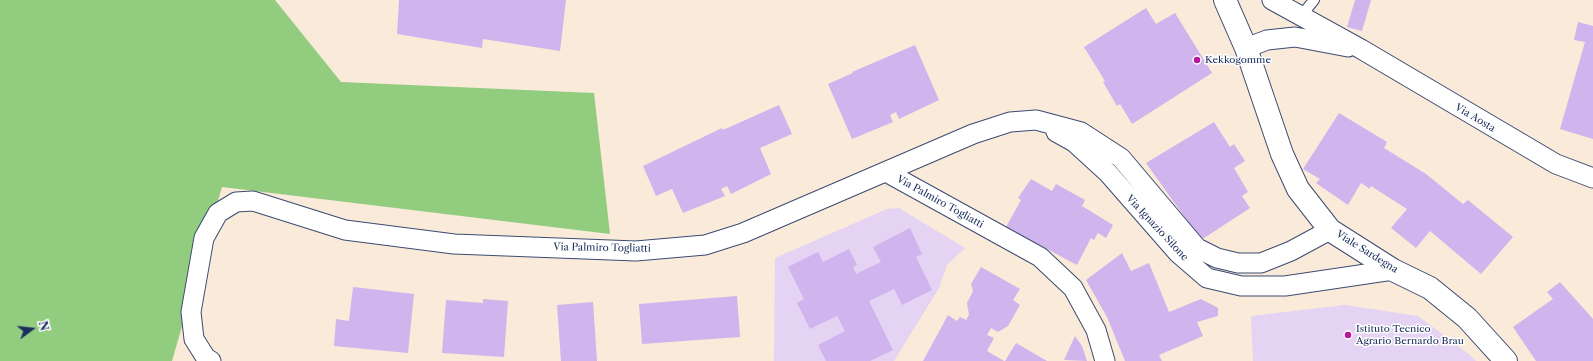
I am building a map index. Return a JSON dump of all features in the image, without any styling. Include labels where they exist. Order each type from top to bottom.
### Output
[{"type":"street","name":"Viale Sardegna","points":[[1225,0],[1246,48],[1282,154],[1298,189],[1330,230],[1393,270],[1430,288],[1467,318],[1506,361]]},
{"type":"street","name":"Via Aosta","points":[[1272,0],[1362,49],[1556,164],[1593,178]]},
{"type":"street","name":"Via Aosta","points":[[1246,48],[1267,40],[1294,37],[1362,49]]},
{"type":"street","name":"Via Ignazio Silone","points":[[886,172],[974,134],[1010,122],[1036,120],[1081,132],[1122,158],[1197,248],[1217,258],[1238,263],[1261,263],[1291,251],[1330,230]]},
{"type":"street","name":"Via Ignazio Silone","points":[[1036,120],[1074,142],[1108,174],[1178,253],[1207,278],[1241,286],[1285,286],[1393,270]]},
{"type":"street","name":"Via Palmiro Togliatti","points":[[211,361],[206,358],[194,339],[191,312],[204,238],[218,213],[236,202],[253,201],[345,230],[454,244],[636,251],[705,245],[743,233],[886,172],[1040,257],[1073,288],[1096,330],[1106,361]]},
{"type":"lane","points":[[1302,15],[1314,0]]},
{"type":"shaded area","points":[[899,208],[965,248],[947,265],[939,288],[894,361],[774,361],[775,258],[887,209]]},
{"type":"shaded area","name":"Istituto Tecnico Agrario Bernardo Brau","points":[[1345,305],[1418,316],[1476,361],[1253,361],[1251,316]]},
{"type":"green space","points":[[0,0],[275,0],[341,82],[594,93],[610,234],[222,187],[172,361],[0,361]]},
{"type":"building","points":[[399,0],[566,0],[560,51],[483,39],[482,48],[397,34]]},
{"type":"building","points":[[1355,0],[1371,0],[1362,31],[1347,27]]},
{"type":"building","points":[[1146,8],[1156,24],[1175,13],[1212,73],[1132,124],[1120,104],[1117,106],[1103,82],[1105,81],[1084,47]]},
{"type":"building","points":[[1578,22],[1593,26],[1593,139],[1560,129],[1585,42],[1574,40]]},
{"type":"building","points":[[915,45],[939,100],[899,119],[896,112],[890,115],[893,122],[852,139],[828,84]]},
{"type":"building","points":[[779,105],[792,134],[760,148],[771,174],[731,194],[727,186],[721,189],[725,196],[683,213],[672,189],[656,196],[643,166],[722,128],[723,130]]},
{"type":"building","points":[[1339,113],[1387,142],[1384,148],[1426,174],[1463,204],[1468,200],[1513,237],[1481,274],[1430,231],[1416,248],[1391,228],[1407,209],[1371,186],[1370,189],[1361,183],[1348,205],[1316,183],[1320,179],[1303,169]]},
{"type":"building","points":[[1214,122],[1230,147],[1234,144],[1245,161],[1234,168],[1248,192],[1242,196],[1250,208],[1201,240],[1146,163]]},
{"type":"building","points":[[1031,179],[1052,191],[1056,184],[1085,200],[1082,206],[1113,225],[1106,238],[1098,233],[1094,240],[1091,238],[1077,265],[1006,227],[1021,200],[1018,198]]},
{"type":"building","points":[[910,228],[922,254],[916,257],[932,290],[902,305],[894,289],[869,301],[893,350],[870,361],[826,361],[818,345],[845,331],[837,316],[810,329],[797,303],[804,299],[788,267],[818,252],[823,262],[849,249],[857,265],[853,267],[856,274],[881,262],[873,247]]},
{"type":"building","points":[[1122,253],[1131,271],[1149,263],[1169,312],[1201,299],[1218,308],[1218,316],[1197,322],[1203,336],[1159,355],[1162,361],[1125,361],[1107,317],[1086,280]]},
{"type":"building","points":[[981,267],[1020,289],[1013,300],[1020,305],[1008,326],[998,332],[991,328],[987,335],[994,338],[987,351],[1004,361],[923,361],[948,315],[957,321],[960,317],[966,320],[969,315],[967,303],[973,291],[971,284]]},
{"type":"building","points":[[1560,282],[1593,319],[1593,361],[1536,361],[1513,327],[1553,299],[1547,292]]},
{"type":"building","points":[[353,287],[414,294],[408,353],[334,346],[336,319],[349,321]]},
{"type":"building","points":[[737,296],[740,337],[642,344],[639,304]]},
{"type":"building","points":[[483,299],[508,301],[504,357],[442,353],[446,300],[483,303]]},
{"type":"building","points":[[593,302],[597,361],[561,361],[557,305]]},
{"type":"building","points":[[1075,336],[1082,346],[1087,361],[1064,360]]},
{"type":"building","points":[[1016,343],[1047,361],[1005,361]]},
{"type":"place","name":"Kekkogomme","points":[[1197,60]]},
{"type":"place","name":"Istituto Tecnico Agrario Bernardo Brau","points":[[1348,335]]}]
